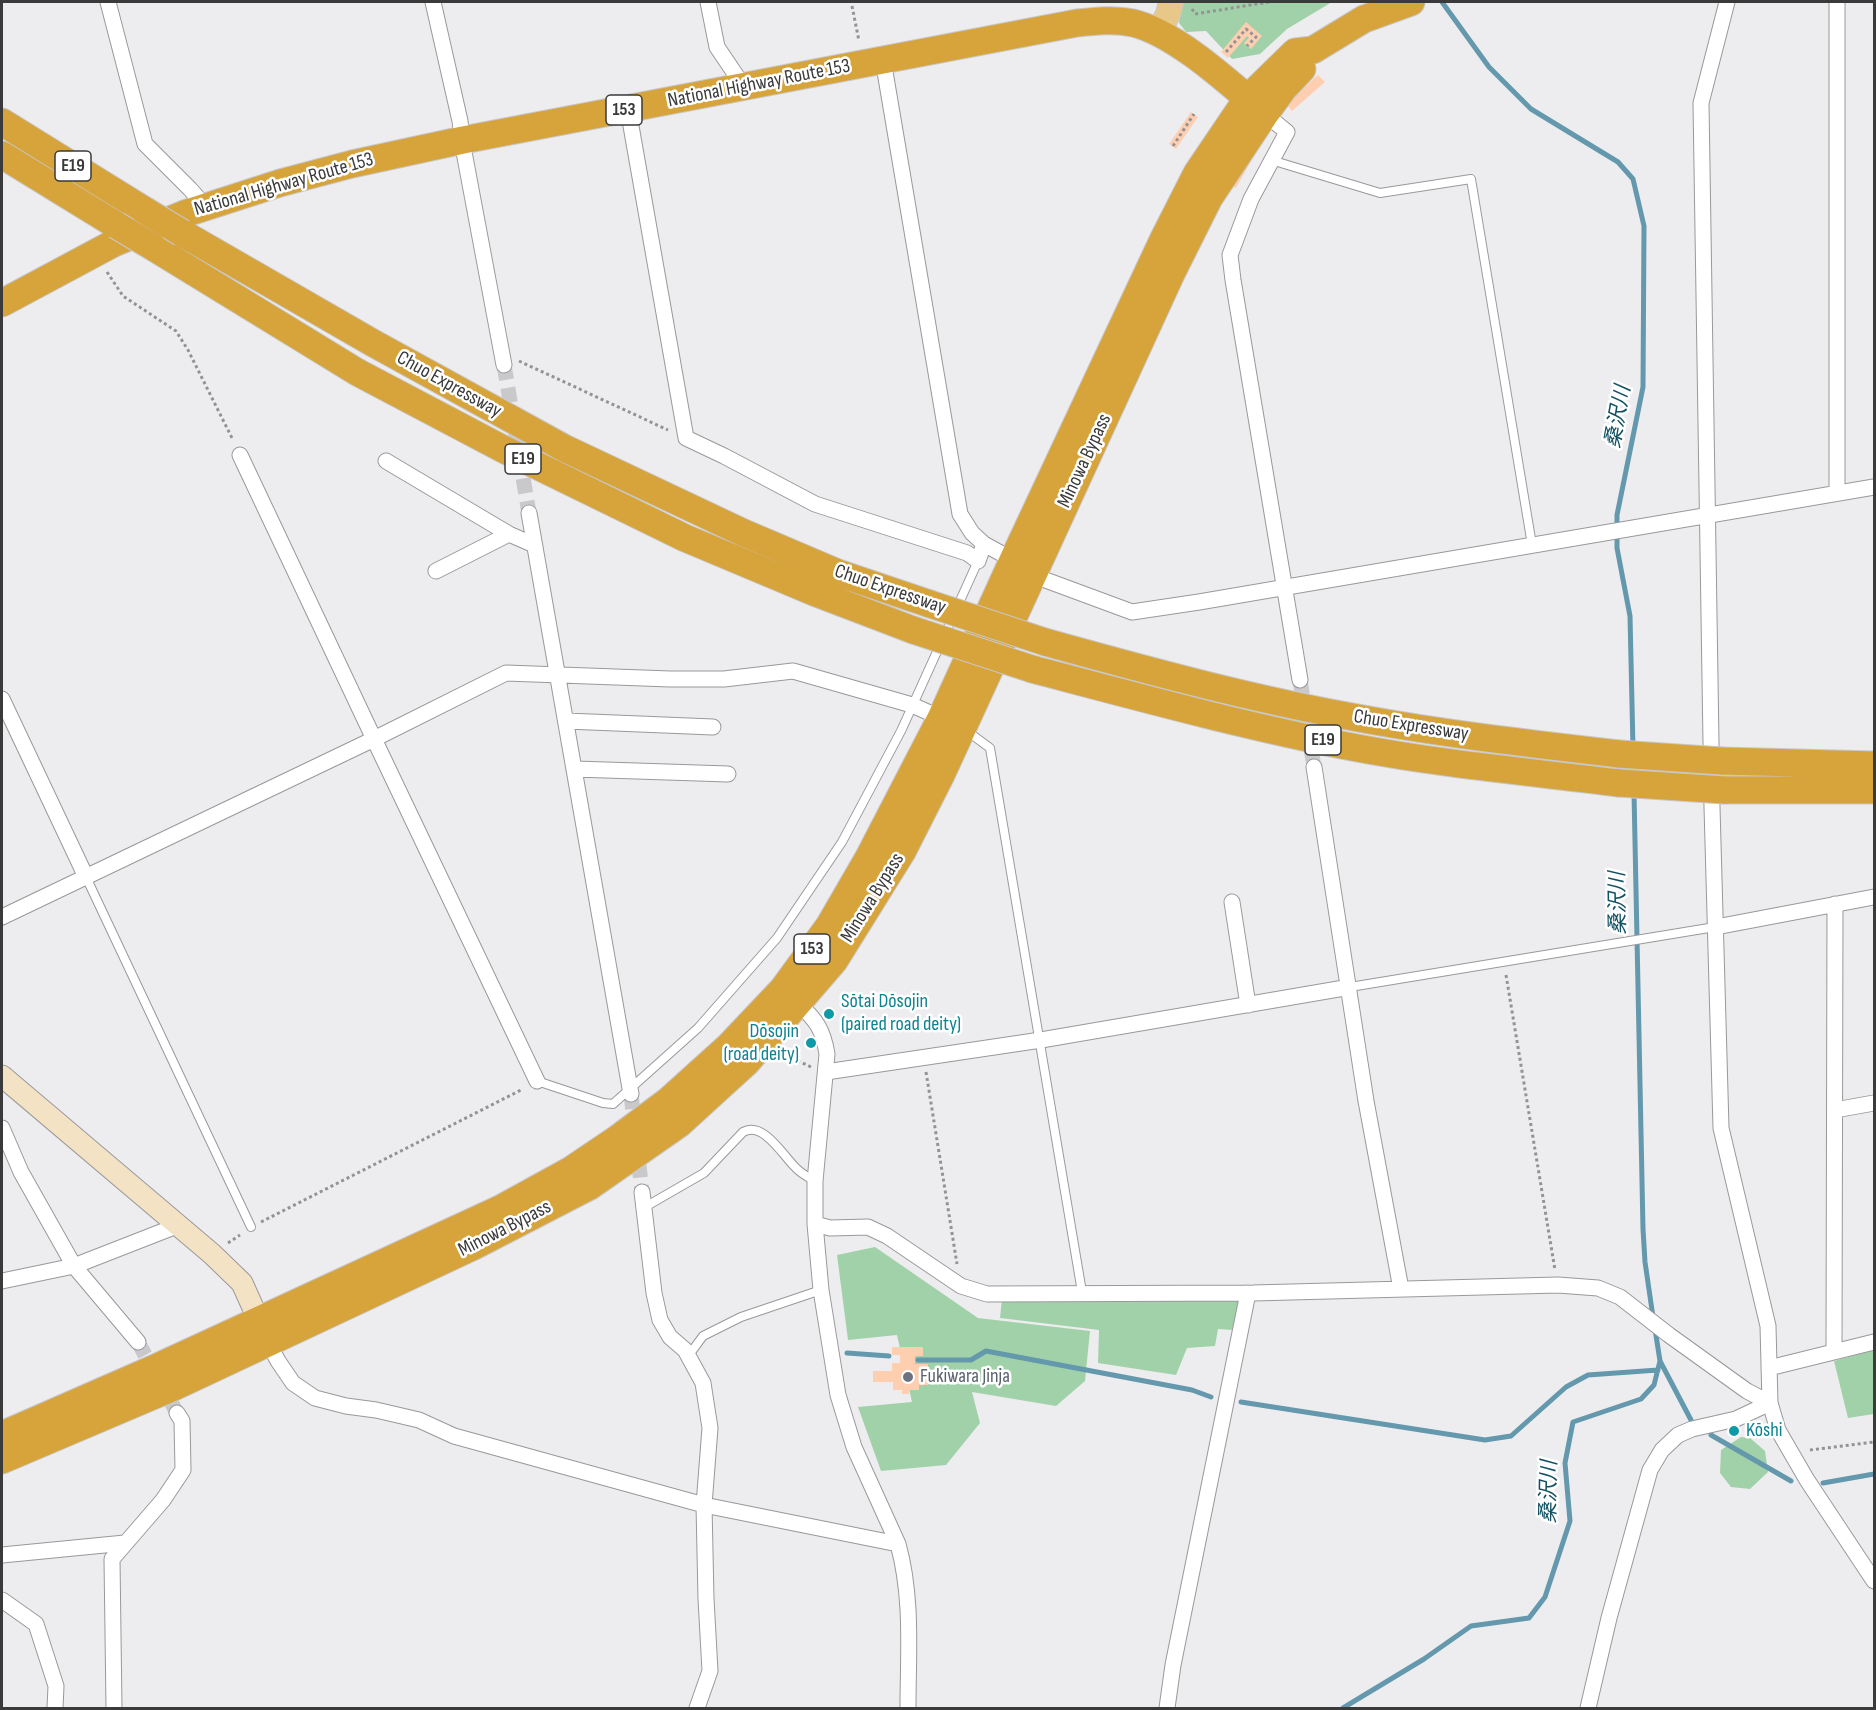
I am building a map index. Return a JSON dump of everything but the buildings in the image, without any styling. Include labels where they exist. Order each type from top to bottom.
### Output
[{"type":"highway","name":"153","points":[[1256,106],[1295,52],[1313,50],[1362,10],[1411,2]]},
{"type":"highway","name":"National Highway Route 153","points":[[2,303],[114,243],[205,206],[352,164],[1077,23],[1101,20],[1120,21],[1158,32],[1189,52],[1256,106]]},
{"type":"highway","name":"Minowa Bypass","points":[[2,1460],[176,1386],[263,1330],[421,1247],[500,1209],[571,1170],[668,1101],[729,1046],[783,989],[829,926],[951,723],[1023,567],[1178,207],[1197,173],[1256,106]]},
{"type":"highway","name":"Chuo Expressway","points":[[2,122],[182,233],[564,448],[755,538],[838,573],[1045,642],[1194,684],[1357,718],[1469,736],[1619,754],[1722,761],[1875,765]]},
{"type":"highway","name":"Chuo Expressway","points":[[2,155],[357,372],[513,454],[685,538],[816,593],[913,630],[1032,669],[1190,711],[1353,747],[1619,783],[1724,790],[1875,790]]},
{"type":"highway","name":"Minowa Bypass","points":[[2,1435],[155,1368],[263,1330],[472,1246],[590,1186],[679,1124],[747,1062],[834,961],[903,850],[941,776],[951,723]]},
{"type":"main road","points":[[1158,32],[1168,14],[1171,2]]},
{"type":"street","points":[[108,2],[145,144],[205,206]]},
{"type":"street","points":[[433,2],[460,121],[503,359]]},
{"type":"street","points":[[708,2],[717,47],[744,87]]},
{"type":"street","points":[[1726,2],[1701,103],[1712,807],[1721,1128],[1768,1326],[1770,1403],[1778,1430],[1790,1453],[1875,1581]]},
{"type":"street","points":[[1837,2],[1837,493]]},
{"type":"street","points":[[883,60],[960,514],[972,533],[984,544],[1023,567],[1132,612],[1875,487]]},
{"type":"street","points":[[1256,106],[1287,132],[1251,198],[1230,255],[1299,680]]},
{"type":"street","points":[[628,109],[686,438],[814,504],[967,553],[978,561],[984,544]]},
{"type":"street","points":[[240,454],[537,1081]]},
{"type":"street","points":[[386,461],[509,534],[534,545]]},
{"type":"street","points":[[529,513],[630,1091]]},
{"type":"street","points":[[436,571],[509,534]]},
{"type":"street","points":[[2,917],[374,739],[506,673],[724,679],[793,671],[912,705],[951,723]]},
{"type":"street","points":[[2,699],[86,877]]},
{"type":"street","points":[[566,721],[713,727]]},
{"type":"street","points":[[1314,767],[1366,1101],[1401,1289]]},
{"type":"street","points":[[575,769],[728,774]]},
{"type":"street","points":[[1716,927],[1875,897]]},
{"type":"street","points":[[1232,902],[1248,1005]]},
{"type":"street","points":[[1834,1352],[1835,904]]},
{"type":"street","points":[[826,1072],[1041,1040],[1350,987]]},
{"type":"street","points":[[798,1003],[819,1025],[827,1054],[815,1181],[815,1224],[821,1290],[838,1395],[854,1447],[898,1544],[908,1606],[908,1708]]},
{"type":"street","points":[[2,1076],[179,1225],[242,1283],[278,1361],[293,1383],[315,1398],[419,1419],[464,1439],[704,1505],[898,1544]]},
{"type":"street","points":[[1834,1110],[1875,1103]]},
{"type":"street","points":[[2,1128],[21,1172],[74,1266],[138,1342]]},
{"type":"street","points":[[644,1200],[654,1293],[660,1320],[670,1337],[689,1355],[703,1383],[711,1428],[704,1505],[710,1671],[697,1708]]},
{"type":"street","points":[[815,1224],[830,1228],[868,1227],[887,1236],[961,1286],[987,1293],[1248,1293],[1558,1285],[1598,1288],[1620,1297],[1747,1391],[1770,1403]]},
{"type":"street","points":[[2,1281],[74,1266],[179,1225]]},
{"type":"street","points":[[1167,1708],[1173,1665],[1248,1293]]},
{"type":"street","points":[[1769,1368],[1875,1342]]},
{"type":"street","points":[[1588,1708],[1609,1618],[1650,1470],[1662,1450],[1678,1435],[1692,1429],[1736,1419],[1770,1403]]},
{"type":"street","points":[[114,1708],[112,1559],[163,1500],[183,1470],[182,1421],[177,1413]]},
{"type":"street","points":[[2,1555],[124,1543]]},
{"type":"street","points":[[2,1600],[36,1624],[56,1686],[55,1708]]},
{"type":"lane","points":[[1271,160],[1380,194],[1471,179],[1532,545]]},
{"type":"lane","points":[[537,1081],[603,1103],[613,1104],[698,1028],[777,938],[842,842],[901,731],[978,561]]},
{"type":"lane","points":[[951,723],[990,748],[1082,1292]]},
{"type":"lane","points":[[86,877],[251,1227]]},
{"type":"lane","points":[[1350,987],[1716,927]]},
{"type":"lane","points":[[644,1200],[704,1173],[743,1132],[749,1129],[756,1129],[775,1144],[796,1169],[815,1181]]},
{"type":"lane","points":[[689,1355],[703,1336],[741,1317],[821,1290]]},
{"type":"path","points":[[1189,2],[1195,14],[1269,2]]},
{"type":"path","points":[[852,6],[856,24]]},
{"type":"path","points":[[1224,54],[1246,29],[1256,37],[1247,46]]},
{"type":"path","points":[[1173,146],[1194,114]]},
{"type":"path","points":[[94,254],[123,296],[177,331],[240,454]]},
{"type":"path","points":[[503,359],[686,438]]},
{"type":"path","points":[[1503,961],[1558,1285]]},
{"type":"path","points":[[923,1058],[961,1286]]},
{"type":"path","points":[[212,1254],[251,1227],[537,1081]]},
{"type":"path","points":[[1790,1453],[1875,1442]]},
{"type":"green space","points":[[1182,2],[1332,2],[1287,29],[1260,54],[1232,59],[1206,31],[1186,32],[1179,23]]},
{"type":"green space","points":[[875,1247],[978,1318],[1090,1331],[1085,1381],[1056,1406],[972,1392],[980,1423],[946,1465],[881,1471],[858,1407],[912,1402],[897,1335],[848,1340],[837,1255]]},
{"type":"green space","points":[[1239,1298],[1233,1330],[1218,1329],[1215,1346],[1187,1348],[1176,1375],[1098,1363],[1099,1330],[1000,1318],[1002,1299]]},
{"type":"green space","points":[[1874,1350],[1874,1414],[1848,1418],[1834,1361]]},
{"type":"green space","points":[[1741,1437],[1750,1438],[1765,1451],[1768,1472],[1750,1489],[1731,1487],[1720,1473],[1721,1450]]},
{"type":"waterway","name":"桑沢川","points":[[1442,2],[1489,67],[1531,109],[1618,162],[1633,179],[1644,226],[1643,387],[1617,515],[1617,548],[1630,616],[1633,748]]},
{"type":"waterway","name":"桑沢川","points":[[1634,793],[1643,1229],[1653,1317]]},
{"type":"waterway","name":"桑沢川","points":[[1343,1708],[1424,1659],[1471,1626],[1529,1618],[1545,1597],[1570,1521],[1565,1463],[1573,1422],[1641,1399],[1654,1385],[1660,1361],[1655,1329]]},
{"type":"waterway","points":[[918,1360],[971,1360],[986,1351],[1192,1390],[1211,1397]]},
{"type":"waterway","points":[[847,1353],[889,1356]]},
{"type":"waterway","points":[[1660,1361],[1691,1420]]},
{"type":"waterway","points":[[1241,1402],[1485,1440],[1511,1436],[1566,1387],[1588,1375],[1658,1370]]},
{"type":"waterway","points":[[1711,1435],[1791,1481]]},
{"type":"waterway","points":[[1823,1483],[1874,1474]]},
{"type":"tunnel","points":[[504,365],[529,513]]},
{"type":"tunnel","points":[[1300,680],[1314,767]]},
{"type":"tunnel","points":[[631,1094],[642,1192]]},
{"type":"tunnel","points":[[138,1342],[177,1413]]},
{"type":"place","name":"Sōtai Dōsojin (paired road deity)","points":[[829,1014]]},
{"type":"place","name":"Dōsojin (road deity)","points":[[811,1043]]},
{"type":"place","name":"Fukiwara Jinja","points":[[908,1377]]},
{"type":"place","name":"Kōshi","points":[[1734,1431]]}]
